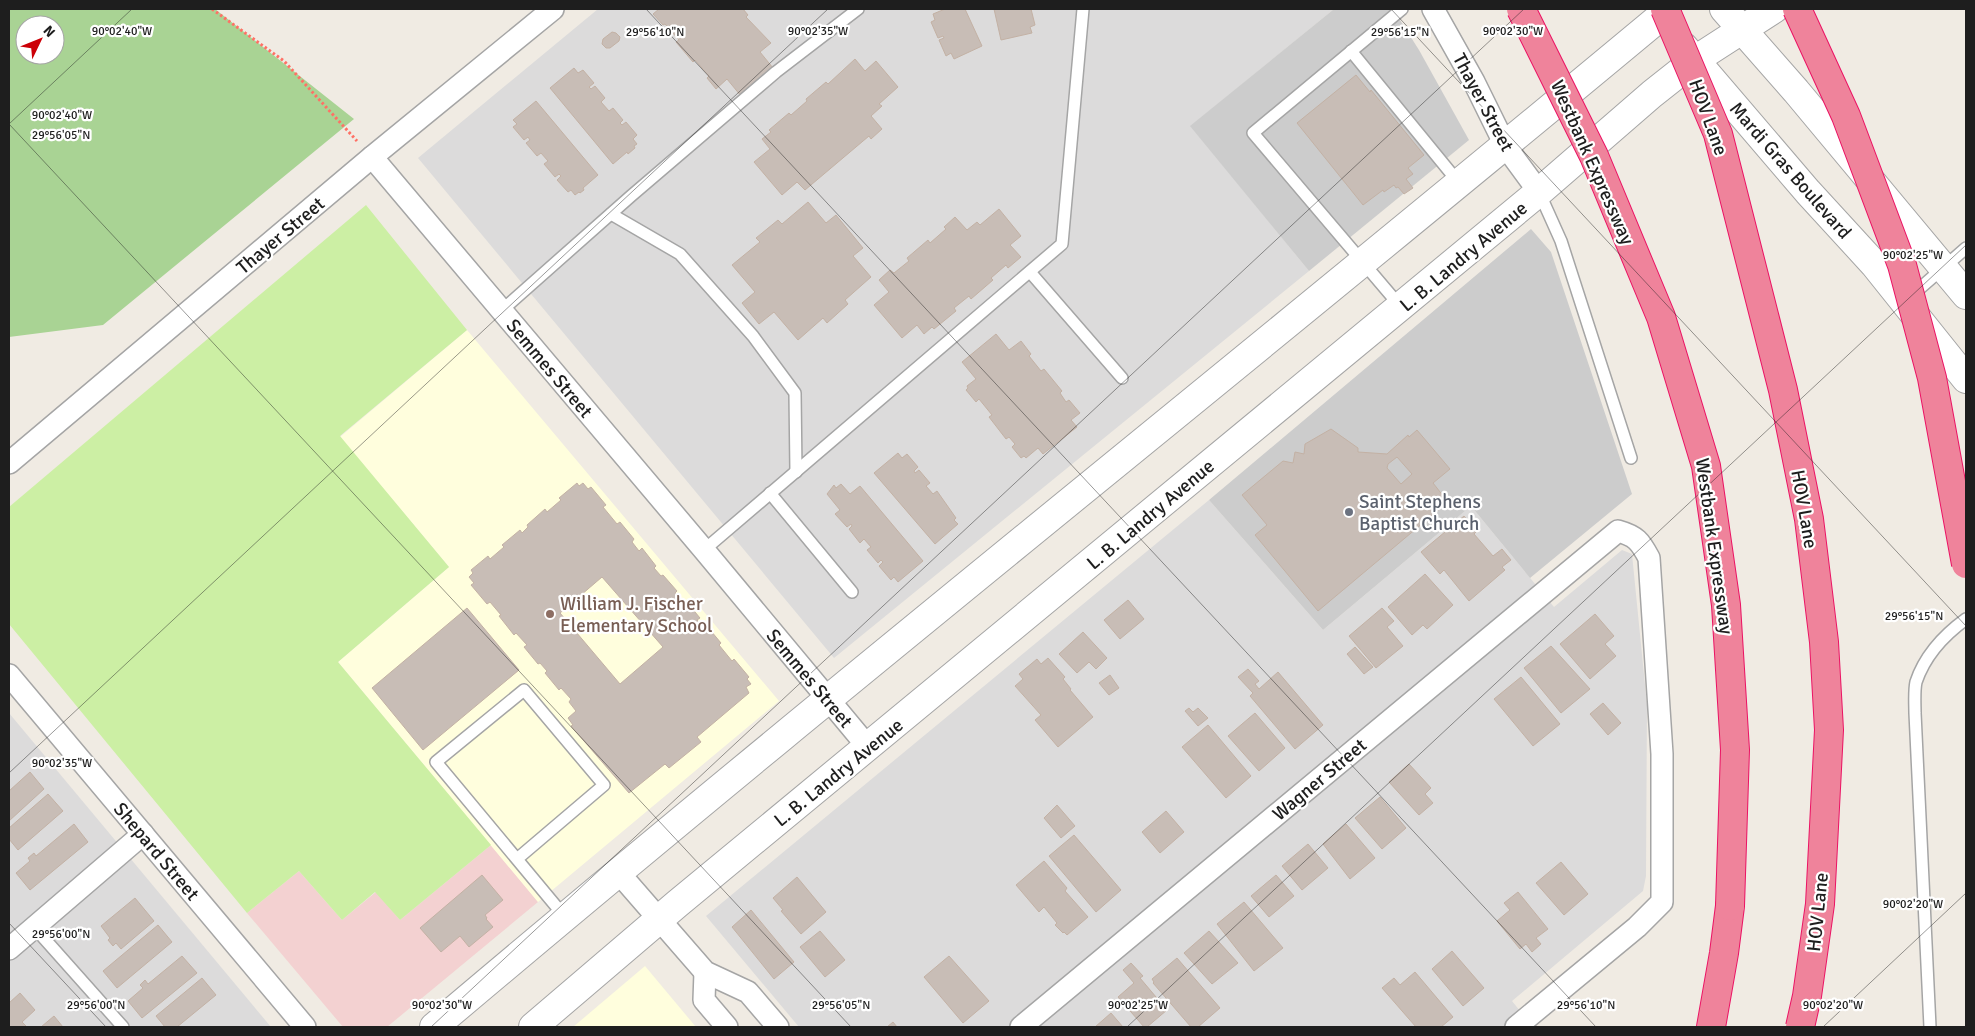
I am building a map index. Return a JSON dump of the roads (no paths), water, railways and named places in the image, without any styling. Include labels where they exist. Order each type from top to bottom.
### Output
[{"type":"highway","name":"Westbank Expressway","points":[[1521,9],[1594,156],[1661,318],[1706,466],[1726,605],[1735,750],[1730,906],[1711,1027]]},
{"type":"highway","points":[[1797,9],[1846,116],[1902,266],[1932,378],[1966,564]]},
{"type":"highway","name":"HOV Lane","points":[[1661,11],[1718,134],[1783,390],[1809,519],[1824,642],[1829,730],[1820,904],[1807,996],[1800,1027]]},
{"type":"street","name":"Thayer Street","points":[[9,463],[372,157],[553,9]]},
{"type":"street","name":"Thayer Street","points":[[1433,9],[1474,82],[1506,147],[1539,192]]},
{"type":"street","points":[[1724,9],[1796,91],[1966,295]]},
{"type":"street","name":"L. B. Landry Avenue","points":[[533,1027],[660,918],[1539,192],[1652,94],[1695,60],[1774,9]]},
{"type":"street","points":[[434,1027],[828,698],[1506,147],[1661,11]]},
{"type":"street","name":"Mardi Gras Boulevard","points":[[1661,11],[1695,60],[1808,192],[1874,264],[1966,379]]},
{"type":"street","name":"Semmes Street","points":[[372,157],[704,550],[868,748]]},
{"type":"street","name":"Wagner Street","points":[[1021,1027],[1618,530],[1640,541],[1649,558],[1662,754],[1662,902],[1637,926],[1516,1027]]},
{"type":"street","name":"Shepard Street","points":[[9,675],[305,1027]]},
{"type":"street","points":[[9,949],[143,834]]},
{"type":"street","points":[[618,872],[705,972],[748,992],[778,1027]]},
{"type":"street","points":[[705,972],[704,1000],[728,1027]]},
{"type":"lane","points":[[501,311],[776,72],[858,9]]},
{"type":"lane","points":[[704,550],[1062,244],[1083,9]]},
{"type":"lane","points":[[1401,307],[1253,133],[1402,9]]},
{"type":"lane","points":[[1351,51],[1460,185]]},
{"type":"lane","points":[[1539,192],[1561,241],[1631,458]]},
{"type":"lane","points":[[611,214],[680,254],[753,336],[795,393],[796,472]]},
{"type":"lane","points":[[1904,302],[1966,248]]},
{"type":"lane","points":[[1030,272],[1122,378]]},
{"type":"lane","points":[[770,493],[852,592]]},
{"type":"lane","points":[[1930,1027],[1914,713],[1916,684],[1927,658],[1943,637],[1966,618]]},
{"type":"lane","points":[[517,859],[604,784],[524,690],[436,762],[517,859],[565,916]]},
{"type":"lane","points":[[34,927],[123,1027]]},
{"type":"place","name":"Saint Stephens Baptist Church","points":[[1349,512]]},
{"type":"place","name":"William J. Fischer Elementary School","points":[[550,614]]}]
